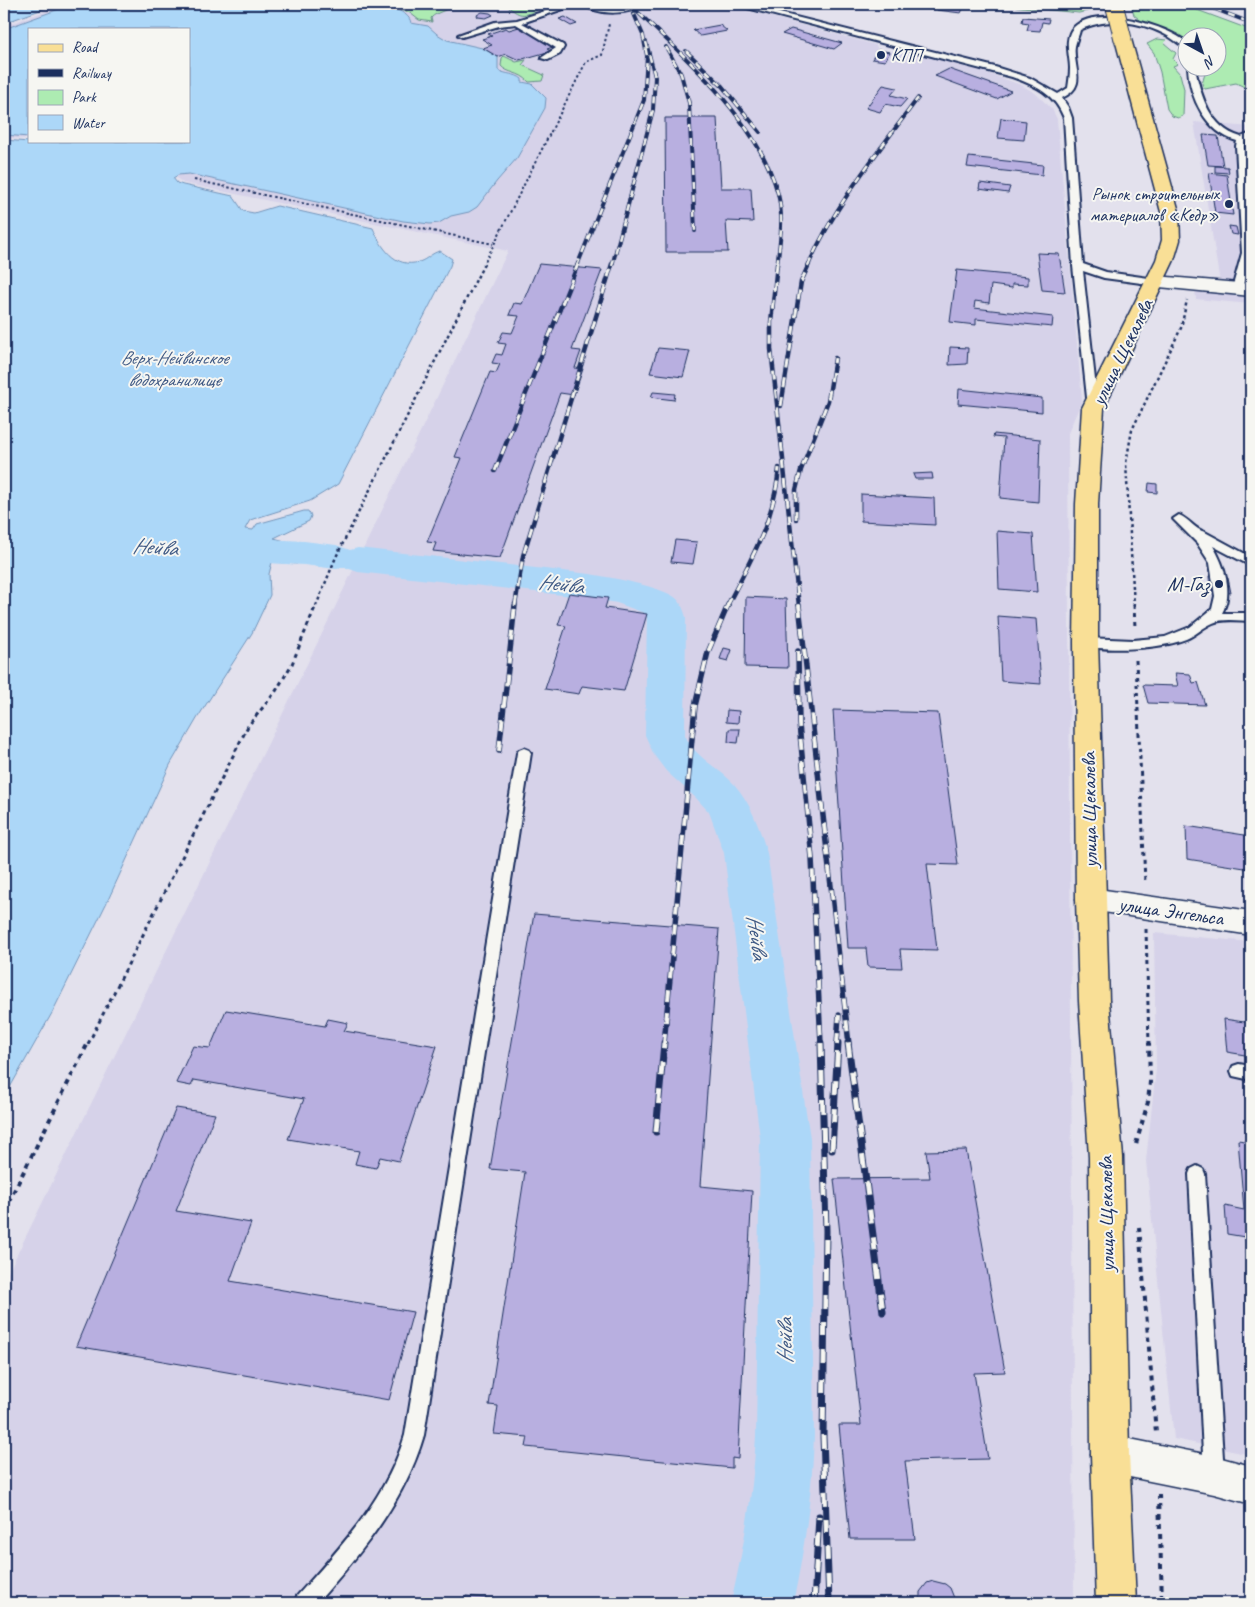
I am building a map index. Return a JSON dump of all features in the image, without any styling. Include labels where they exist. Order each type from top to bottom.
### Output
[{"type":"main road","name":"улица Щекалева","points":[[1114,4],[1170,212],[1172,240],[1156,282],[1093,408],[1087,504],[1086,642],[1091,899],[1094,1001],[1106,1157],[1110,1454],[1116,1603]]},
{"type":"street","points":[[1156,282],[1244,290]]},
{"type":"street","name":"улица Энгельса","points":[[1091,899],[1251,923]]},
{"type":"street","points":[[1110,1454],[1214,1475],[1251,1485]]},
{"type":"lane","points":[[462,35],[498,24],[518,22],[574,4]]},
{"type":"lane","points":[[586,4],[609,11],[642,4]]},
{"type":"lane","points":[[736,4],[992,69],[1038,85],[1058,97],[1066,108],[1068,118],[1078,266],[1093,408]]},
{"type":"lane","points":[[1058,97],[1069,92],[1072,88],[1074,67],[1071,46],[1077,29],[1087,23],[1105,21],[1139,23],[1173,35],[1178,39]]},
{"type":"lane","points":[[518,22],[520,25],[560,47],[557,52],[545,58]]},
{"type":"lane","points":[[1192,78],[1202,104],[1216,128],[1226,135],[1242,140]]},
{"type":"lane","points":[[1244,290],[1247,254],[1240,146],[1242,140],[1251,135]]},
{"type":"lane","points":[[1078,266],[1104,275],[1156,282]]},
{"type":"lane","points":[[1086,642],[1135,643],[1162,641],[1186,635],[1199,628],[1209,619],[1220,603],[1219,573],[1212,552],[1201,538],[1179,520]]},
{"type":"lane","points":[[1190,529],[1251,562]]},
{"type":"lane","points":[[1209,619],[1231,616],[1251,617]]},
{"type":"lane","points":[[304,1603],[360,1539],[380,1510],[399,1474],[413,1441],[524,753]]},
{"type":"lane","points":[[1197,1174],[1214,1475]]},
{"type":"path","points":[[4,1211],[248,726],[276,691],[292,664],[336,557],[586,62],[602,55],[607,38],[609,11]]},
{"type":"path","points":[[194,180],[493,244]]},
{"type":"path","points":[[1135,1147],[1148,1102],[1150,1082],[1146,907],[1126,453],[1132,430],[1181,328],[1189,285]]},
{"type":"path","points":[[1138,1226],[1158,1463],[1162,1603]]},
{"type":"shaded area","points":[[65,4],[615,4],[622,13],[675,8],[688,4],[723,4],[876,45],[878,50],[890,52],[899,49],[985,72],[1021,85],[1035,93],[1052,109],[1057,119],[1082,400],[1068,433],[1074,1603],[4,1603],[4,1281],[508,251],[183,183],[133,142],[190,142],[190,28],[28,28],[28,139],[4,138],[4,26]]},
{"type":"shaded area","name":"Рынок строительных материалов «Кедр»","points":[[1194,122],[1251,127],[1251,285],[1246,285],[1251,304],[1196,299],[1194,281],[1220,283]]},
{"type":"shaded area","points":[[1154,933],[1251,942],[1251,1455],[1174,1439],[1146,1161],[1156,1069]]},
{"type":"green space","points":[[380,4],[453,4],[448,9],[433,16],[431,18],[432,22],[419,20],[410,13]]},
{"type":"green space","points":[[503,4],[533,4],[537,10],[522,14]]},
{"type":"green space","points":[[994,4],[1087,4],[1093,7],[1091,10],[1079,13]]},
{"type":"green space","points":[[1131,4],[1181,4],[1251,30],[1251,90],[1236,83],[1205,89],[1202,84],[1204,78],[1228,78],[1228,28],[1178,28],[1178,36],[1157,26],[1123,19],[1139,19],[1134,15]]},
{"type":"green space","points":[[1157,39],[1167,40],[1164,43],[1176,53],[1173,59],[1178,64],[1173,66],[1178,72],[1178,78],[1181,78],[1184,89],[1183,116],[1178,118],[1172,116],[1167,109],[1160,72],[1154,53],[1147,44]]},
{"type":"green space","points":[[504,56],[516,62],[526,60],[522,65],[544,75],[542,81],[529,82],[525,78],[504,69],[501,66]]},
{"type":"water","points":[[4,4],[57,4],[4,23]]},
{"type":"water","name":"Верх-Нейвинское водохранилище","points":[[73,4],[375,4],[402,12],[411,23],[428,26],[447,40],[482,48],[498,57],[498,70],[519,77],[522,79],[522,82],[532,84],[546,98],[545,108],[517,158],[477,207],[469,212],[451,216],[439,223],[403,221],[189,174],[178,175],[173,178],[177,183],[183,185],[233,196],[243,211],[254,213],[277,206],[373,228],[380,242],[390,255],[403,262],[419,262],[440,251],[452,259],[338,484],[310,501],[250,520],[245,529],[253,530],[257,524],[304,511],[308,511],[311,516],[309,521],[274,538],[308,547],[297,564],[272,562],[269,574],[270,595],[252,633],[198,717],[170,765],[108,900],[52,1013],[4,1098],[4,140],[28,142],[190,142],[190,28],[28,28],[28,137],[4,135],[4,29]]},
{"type":"building","points":[[939,4],[964,7],[961,13],[937,10]]},
{"type":"building","points":[[482,12],[493,15],[486,18],[478,17],[477,15]]},
{"type":"building","points":[[565,17],[577,24],[571,26],[559,19]]},
{"type":"building","points":[[1023,17],[1049,19],[1048,23],[1042,22],[1040,31],[1027,30],[1029,23],[1022,22]]},
{"type":"building","points":[[720,25],[727,31],[700,36],[693,30]]},
{"type":"building","points":[[519,27],[556,46],[547,49],[551,51],[519,60],[506,54],[498,57],[483,48],[492,45],[482,39],[492,36],[488,34],[506,28],[509,30]]},
{"type":"building","points":[[791,29],[842,43],[834,49],[782,34]]},
{"type":"building","name":"КПП","points":[[878,50],[890,52],[885,61],[872,59]]},
{"type":"building","points":[[949,69],[1011,91],[997,99],[935,76]]},
{"type":"building","points":[[883,85],[897,88],[891,95],[907,99],[900,107],[885,104],[880,112],[866,108]]},
{"type":"building","points":[[665,118],[717,118],[721,188],[751,188],[753,222],[726,221],[728,252],[666,252]]},
{"type":"building","points":[[1001,118],[1026,121],[1024,140],[998,138]]},
{"type":"building","points":[[1203,135],[1218,136],[1223,166],[1208,165]]},
{"type":"building","points":[[969,157],[1043,165],[1042,175],[967,167]]},
{"type":"building","points":[[1215,166],[1228,167],[1229,173],[1215,172]]},
{"type":"building","points":[[1209,173],[1227,175],[1233,215],[1215,213]]},
{"type":"building","points":[[980,183],[1010,187],[1008,193],[979,189]]},
{"type":"building","points":[[1229,226],[1236,227],[1238,235],[1231,234]]},
{"type":"building","points":[[1037,253],[1059,254],[1065,292],[1042,290]]},
{"type":"building","points":[[539,264],[602,270],[572,350],[581,351],[575,368],[583,369],[574,395],[560,393],[500,558],[433,551],[436,543],[427,542],[462,458],[455,457],[490,372],[496,373],[500,364],[492,363],[496,354],[502,355],[506,344],[498,343],[503,332],[512,333],[519,316],[509,315],[514,303],[522,304]]},
{"type":"building","points":[[957,270],[1028,277],[1028,285],[1012,284],[1012,288],[991,285],[989,303],[975,301],[974,308],[1053,317],[1052,327],[976,319],[976,325],[950,322]]},
{"type":"building","points":[[950,347],[968,348],[967,364],[949,365]]},
{"type":"building","points":[[658,348],[690,351],[683,377],[650,373]]},
{"type":"building","points":[[959,389],[1042,398],[1042,412],[958,404]]},
{"type":"building","points":[[653,392],[675,394],[674,400],[651,397]]},
{"type":"building","points":[[994,434],[1040,439],[1038,502],[1000,498],[1004,438],[993,437]]},
{"type":"building","points":[[932,473],[933,479],[915,479],[913,474]]},
{"type":"building","points":[[1149,483],[1157,484],[1157,493],[1148,492]]},
{"type":"building","points":[[861,494],[934,498],[935,525],[861,521]]},
{"type":"building","points":[[997,531],[1033,534],[1037,592],[999,589]]},
{"type":"building","points":[[675,540],[697,542],[693,564],[671,562]]},
{"type":"building","name":"М-Газ","points":[[1209,576],[1228,578],[1231,593],[1210,590]]},
{"type":"building","points":[[569,593],[608,598],[605,608],[647,614],[624,691],[582,686],[579,694],[545,689],[566,626],[558,625]]},
{"type":"building","points":[[746,597],[786,599],[788,668],[745,667]]},
{"type":"building","points":[[998,616],[1036,619],[1041,684],[1001,681]]},
{"type":"building","points":[[724,648],[732,650],[728,661],[720,659]]},
{"type":"building","points":[[1175,673],[1190,674],[1193,683],[1198,682],[1205,705],[1148,703],[1143,685],[1178,686]]},
{"type":"building","points":[[727,710],[739,711],[738,723],[726,722]]},
{"type":"building","points":[[833,710],[938,713],[958,865],[927,864],[937,950],[900,949],[902,968],[868,967],[866,948],[848,948]]},
{"type":"building","points":[[729,729],[740,729],[738,743],[728,742]]},
{"type":"building","points":[[1186,826],[1251,836],[1251,869],[1187,859]]},
{"type":"building","points":[[534,914],[719,929],[700,1186],[752,1191],[738,1459],[732,1458],[732,1468],[526,1447],[528,1437],[494,1434],[498,1406],[489,1405],[525,1172],[490,1169]]},
{"type":"building","points":[[226,1010],[325,1026],[328,1019],[348,1023],[344,1031],[437,1046],[399,1161],[380,1157],[376,1168],[355,1164],[359,1151],[288,1139],[304,1099],[194,1080],[191,1086],[176,1083],[193,1046],[210,1048]]},
{"type":"building","points":[[1224,1019],[1251,1023],[1251,1056],[1227,1052]]},
{"type":"building","points":[[1246,1096],[1251,1097],[1251,1117],[1248,1117]]},
{"type":"building","points":[[176,1108],[215,1114],[176,1211],[251,1223],[230,1281],[413,1312],[389,1400],[76,1346]]},
{"type":"building","points":[[1238,1140],[1251,1142],[1251,1309],[1245,1237],[1227,1234],[1225,1206],[1244,1210]]},
{"type":"building","points":[[966,1150],[1005,1372],[974,1373],[988,1459],[905,1461],[915,1539],[850,1539],[839,1425],[861,1425],[834,1179],[930,1178],[926,1151]]},
{"type":"building","points":[[933,1581],[945,1584],[950,1588],[956,1603],[920,1603],[920,1592],[927,1583]]},
{"type":"building","points":[[466,1596],[531,1603],[465,1603]]},
{"type":"waterway","name":"Нейва","points":[[246,550],[304,553],[336,557]]},
{"type":"waterway","name":"Нейва","points":[[358,560],[590,586],[622,592],[657,603],[664,608],[667,617],[665,735],[669,745],[680,761],[711,787],[724,801],[737,826],[746,853],[785,1138],[785,1436],[783,1483],[775,1545],[762,1603]]},
{"type":"railway","points":[[629,4],[716,90],[754,141],[768,167],[780,203],[781,230],[777,266]]},
{"type":"railway","points":[[1202,4],[1251,23]]},
{"type":"railway","points":[[577,266],[644,100],[647,56],[643,35],[634,14]]},
{"type":"railway","points":[[612,266],[653,110],[655,77],[646,42]]},
{"type":"railway","points":[[666,47],[681,74],[689,103],[695,231]]},
{"type":"railway","points":[[686,51],[722,86],[760,132]]},
{"type":"railway","points":[[808,266],[844,200],[918,98]]},
{"type":"railway","points":[[495,471],[578,264]]},
{"type":"railway","points":[[515,606],[523,556],[612,264]]},
{"type":"railway","points":[[777,264],[771,322],[771,349],[799,606]]},
{"type":"railway","points":[[781,406],[801,282],[809,264]]},
{"type":"railway","points":[[796,519],[796,490],[801,470],[828,401],[835,358]]},
{"type":"railway","points":[[727,606],[753,556],[767,523],[779,468]]},
{"type":"railway","points":[[499,751],[515,605]]},
{"type":"railway","points":[[664,1044],[695,706],[708,652],[728,605]]},
{"type":"railway","points":[[799,605],[849,1044]]},
{"type":"railway","points":[[798,651],[799,724],[812,858],[821,1044]]},
{"type":"railway","points":[[837,1044],[839,1015]]},
{"type":"railway","points":[[656,1132],[664,1043]]},
{"type":"railway","points":[[821,1043],[826,1231],[823,1436],[829,1603]]},
{"type":"railway","points":[[832,1150],[838,1043]]},
{"type":"railway","points":[[848,1043],[883,1312]]},
{"type":"railway","points":[[814,1603],[819,1516]]},
{"type":"place","name":"КПП","points":[[881,55]]},
{"type":"place","name":"Рынок строительных материалов «Кедр»","points":[[1229,204]]},
{"type":"place","name":"М-Газ","points":[[1219,584]]}]
